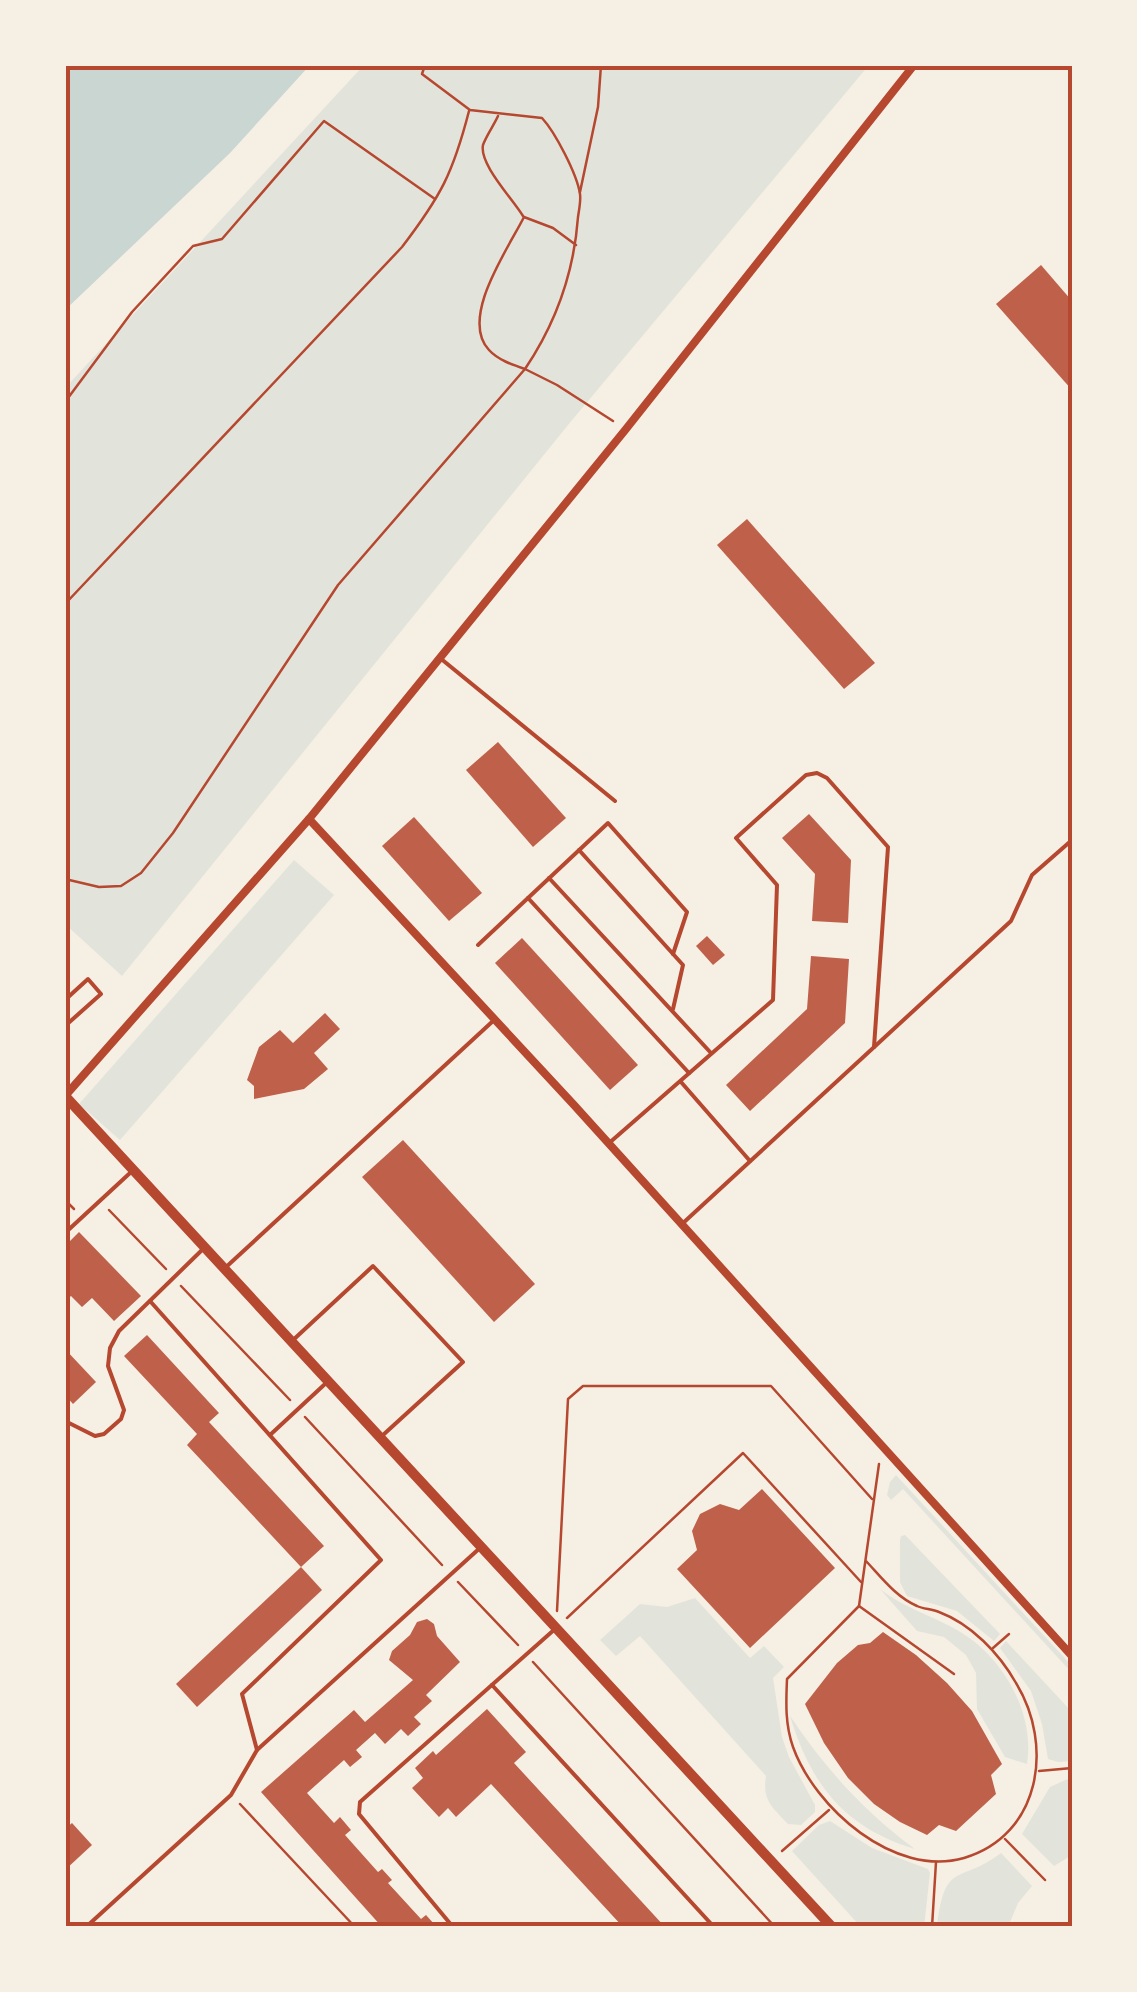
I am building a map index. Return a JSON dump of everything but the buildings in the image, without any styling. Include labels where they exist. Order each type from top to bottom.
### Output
[{"type":"street","points":[[832,1927],[65,1096],[309,819],[626,430],[914,65]]},
{"type":"street","points":[[309,819],[1072,1656]]},
{"type":"lane","points":[[440,658],[615,802]]},
{"type":"lane","points":[[608,1144],[772,1000],[777,885],[736,838],[806,775],[817,773],[827,778],[888,847],[874,1047]]},
{"type":"lane","points":[[478,945],[608,822],[687,912],[673,954]]},
{"type":"lane","points":[[682,1224],[1011,921],[1032,875],[1072,840]]},
{"type":"lane","points":[[578,850],[683,965],[672,1011]]},
{"type":"lane","points":[[549,878],[711,1054]]},
{"type":"lane","points":[[528,898],[689,1073]]},
{"type":"lane","points":[[65,1000],[88,979],[101,994],[65,1026]]},
{"type":"lane","points":[[225,1268],[494,1020]]},
{"type":"lane","points":[[680,1081],[750,1161]]},
{"type":"lane","points":[[65,1232],[134,1170]]},
{"type":"lane","points":[[65,1421],[96,1436],[104,1434],[121,1418],[124,1410],[108,1366],[110,1348],[119,1331],[206,1247]]},
{"type":"lane","points":[[292,1341],[373,1266],[462,1362],[381,1438]]},
{"type":"lane","points":[[150,1301],[382,1560],[242,1694],[256,1750]]},
{"type":"lane","points":[[270,1435],[328,1380]]},
{"type":"lane","points":[[86,1927],[231,1796],[256,1750],[481,1547]]},
{"type":"lane","points":[[453,1927],[359,1814],[360,1802],[557,1628]]},
{"type":"lane","points":[[492,1686],[714,1927]]},
{"type":"path","points":[[425,65],[422,74],[470,110],[542,118],[552,129],[580,193]]},
{"type":"path","points":[[65,878],[98,887],[121,886],[141,873],[173,833],[338,585],[541,346],[563,292],[576,245],[580,193],[598,107],[601,65]]},
{"type":"path","points":[[65,604],[402,247],[437,201],[456,163],[470,110]]},
{"type":"path","points":[[499,114],[482,148],[486,166],[524,218],[552,228],[576,245]]},
{"type":"path","points":[[65,402],[132,312],[193,246],[222,239],[324,121],[437,201]]},
{"type":"path","points":[[524,218],[485,293],[478,317],[480,336],[489,350],[558,385],[626,430]]},
{"type":"path","points":[[65,1200],[81,1218]]},
{"type":"path","points":[[100,1200],[298,1408],[775,1927]]},
{"type":"path","points":[[557,1628],[568,1400],[583,1386],[772,1386],[874,1501]]},
{"type":"path","points":[[866,1561],[893,1591],[916,1606],[941,1613],[992,1649],[1018,1685],[1032,1718],[1039,1756],[1036,1784],[1024,1810],[1004,1838],[963,1858],[936,1860],[890,1850],[854,1830],[830,1809],[811,1784],[793,1748],[786,1720],[786,1679],[859,1606],[882,1445]]},
{"type":"path","points":[[557,1628],[743,1453],[862,1584]]},
{"type":"path","points":[[859,1606],[954,1674]]},
{"type":"path","points":[[992,1649],[1008,1634]]},
{"type":"path","points":[[1037,1771],[1072,1768]]},
{"type":"path","points":[[231,1796],[355,1927]]},
{"type":"path","points":[[771,1861],[830,1809]]},
{"type":"path","points":[[1004,1838],[1045,1880]]},
{"type":"path","points":[[932,1927],[936,1860]]},
{"type":"shaded area","points":[[65,65],[310,65],[230,153],[65,310]]},
{"type":"shaded area","points":[[364,65],[869,65],[568,425],[122,976],[65,924],[65,388]]},
{"type":"shaded area","points":[[294,860],[334,895],[120,1140],[79,1104]]},
{"type":"shaded area","points":[[896,1475],[1072,1666],[1072,1673],[903,1489],[891,1500],[887,1495]]},
{"type":"shaded area","points":[[905,1535],[1000,1634],[994,1641],[957,1611],[907,1596],[900,1582],[900,1540]]},
{"type":"shaded area","points":[[880,1589],[962,1633],[991,1657],[1021,1707],[1027,1764],[1005,1757],[977,1709],[976,1673],[966,1655],[944,1637],[917,1631]]},
{"type":"shaded area","points":[[695,1598],[750,1658],[764,1646],[784,1667],[773,1678],[782,1737],[815,1805],[815,1812],[801,1825],[788,1824],[773,1808],[767,1797],[766,1776],[640,1636],[616,1656],[600,1640],[640,1604],[667,1607]]},
{"type":"shaded area","points":[[1006,1641],[1072,1712],[1072,1761],[1048,1759],[1031,1691],[1000,1648]]},
{"type":"shaded area","points":[[790,1716],[846,1788],[915,1849],[869,1829],[834,1800],[809,1763]]},
{"type":"shaded area","points":[[1072,1777],[1072,1855],[1054,1866],[1022,1834],[1050,1787]]},
{"type":"shaded area","points":[[830,1821],[872,1848],[928,1869],[924,1927],[861,1927],[792,1851],[819,1825]]},
{"type":"shaded area","points":[[1001,1853],[1032,1886],[1018,1903],[1008,1927],[937,1927],[944,1891],[950,1882]]}]
